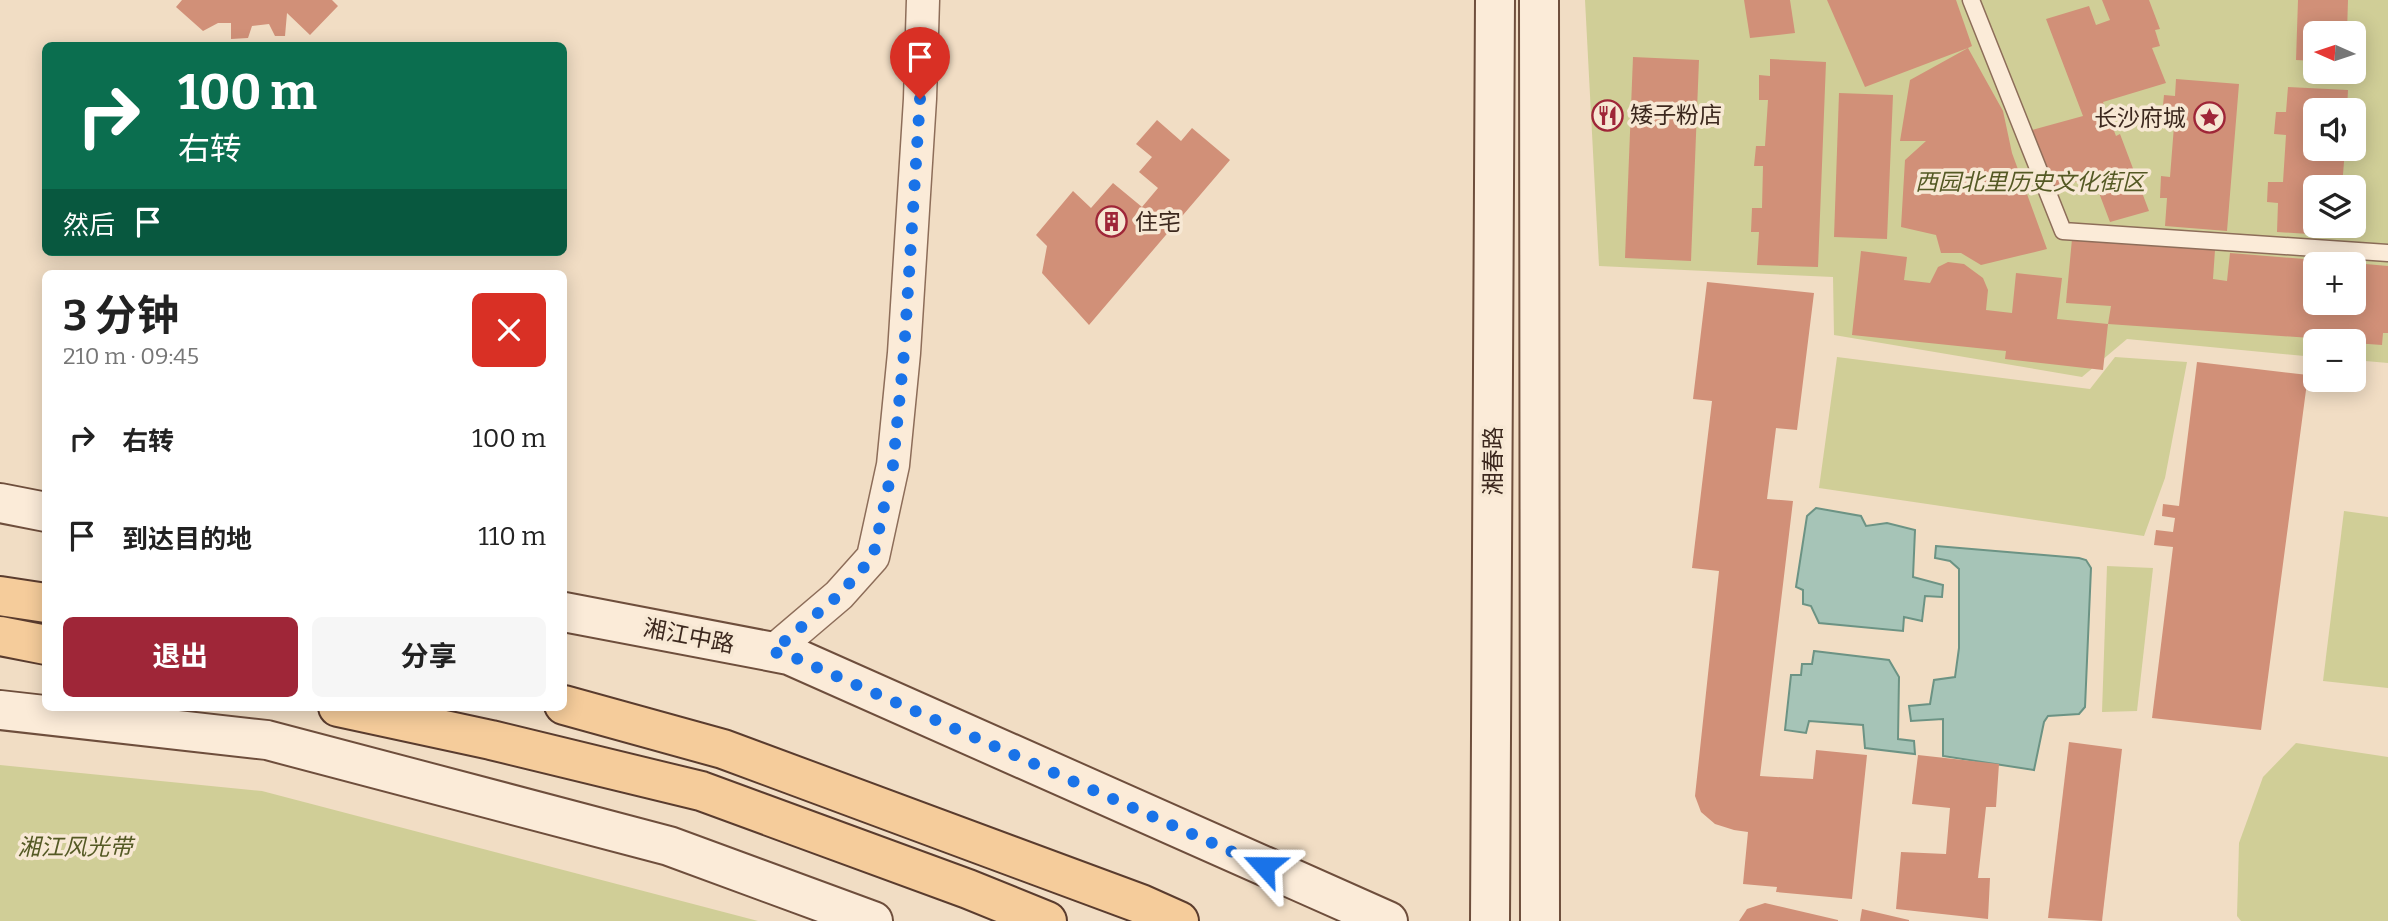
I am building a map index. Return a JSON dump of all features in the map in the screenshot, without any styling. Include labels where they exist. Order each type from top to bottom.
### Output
[{"type":"main road","points":[[0,596],[42,602]]},
{"type":"main road","points":[[0,636],[42,644]]},
{"type":"main road","points":[[567,706],[723,749],[1128,899],[1180,921]]},
{"type":"main road","points":[[357,711],[491,740],[701,791],[1047,921]]},
{"type":"street","points":[[772,652],[839,595],[873,557],[893,465],[902,365],[920,99],[923,0]]},
{"type":"street","name":"湘春路","points":[[1490,921],[1495,0]]},
{"type":"street","name":"湘春路","points":[[1539,0],[1540,921]]},
{"type":"street","points":[[0,503],[42,511]]},
{"type":"street","name":"湘江中路","points":[[567,613],[789,655],[1388,921]]},
{"type":"street","points":[[0,710],[267,740],[669,846],[873,921]]},
{"type":"lane","points":[[1971,0],[2063,231],[2388,253]]},
{"type":"green space","name":"西园北里历史文化街区","points":[[1585,0],[2388,0],[2388,363],[2366,361],[2366,329],[2303,329],[2303,356],[2127,339],[2082,377],[1834,335],[1833,277],[1599,266]]},
{"type":"green space","points":[[1837,357],[2090,389],[2115,357],[2187,362],[2165,478],[2144,536],[1819,488]]},
{"type":"green space","points":[[2344,511],[2388,517],[2388,688],[2323,681]]},
{"type":"green space","points":[[2107,566],[2153,568],[2137,711],[2102,712]]},
{"type":"green space","points":[[2296,743],[2388,757],[2388,921],[2241,921],[2237,916],[2239,843],[2263,777]]},
{"type":"green space","name":"湘江风光带","points":[[0,765],[262,791],[758,921],[0,921]]},
{"type":"shaded area","points":[[1816,508],[1861,516],[1866,526],[1887,523],[1915,530],[1913,577],[1943,585],[1942,597],[1925,596],[1922,621],[1904,617],[1903,631],[1819,623],[1811,606],[1803,604],[1803,590],[1796,587],[1807,516]]},
{"type":"shaded area","points":[[1936,546],[2079,558],[2086,560],[2091,568],[2085,707],[2079,714],[2048,716],[2044,722],[2034,770],[1943,756],[1943,719],[1911,721],[1909,706],[1930,704],[1934,680],[1955,677],[1959,648],[1959,569],[1950,561],[1935,558]]},
{"type":"shaded area","points":[[1814,651],[1889,660],[1899,677],[1898,739],[1914,741],[1915,754],[1865,748],[1863,725],[1809,721],[1806,733],[1785,730],[1791,675],[1801,675],[1802,664],[1812,664]]},
{"type":"building","points":[[182,0],[332,0],[338,6],[310,35],[287,13],[285,36],[275,36],[269,24],[252,26],[248,38],[231,39],[231,23],[218,23],[203,31],[176,7]]},
{"type":"building","points":[[1744,0],[1790,0],[1795,33],[1750,38]]},
{"type":"building","points":[[1827,0],[1956,0],[1972,46],[1865,87]]},
{"type":"building","points":[[2102,0],[2149,0],[2160,29],[2155,30],[2160,46],[2152,48],[2166,83],[2103,102],[2116,136],[2120,134],[2149,211],[2110,222],[2093,177],[2055,188],[2032,130],[2083,116],[2046,19],[2089,6],[2096,25],[2110,20]]},
{"type":"building","points":[[2298,0],[2348,0],[2347,21],[2303,21],[2303,60],[2296,60]]},
{"type":"building","points":[[1968,48],[2003,111],[2012,153],[2047,249],[1981,265],[1961,253],[1941,253],[1936,235],[1901,227],[1905,160],[1926,141],[1900,141],[1910,80]]},
{"type":"building","points":[[1633,57],[1699,60],[1691,261],[1625,258]]},
{"type":"building","points":[[1770,59],[1826,62],[1818,267],[1757,265],[1759,232],[1751,232],[1752,208],[1762,208],[1763,166],[1754,166],[1756,146],[1765,146],[1768,100],[1759,100],[1759,75],[1770,76]]},
{"type":"building","points":[[2176,79],[2239,84],[2227,231],[2165,226],[2167,198],[2160,198],[2161,176],[2170,177],[2174,126],[2161,125],[2164,95],[2175,96]]},
{"type":"building","points":[[2288,87],[2348,90],[2348,98],[2303,98],[2303,161],[2344,161],[2343,175],[2303,175],[2303,234],[2277,232],[2278,203],[2267,202],[2268,182],[2283,182],[2286,135],[2274,134],[2276,112],[2286,112]]},
{"type":"building","points":[[1839,93],[1893,95],[1887,239],[1834,237]]},
{"type":"building","name":"住宅","points":[[1157,120],[1181,141],[1192,128],[1230,160],[1089,325],[1042,273],[1047,246],[1036,235],[1073,191],[1091,208],[1113,183],[1142,207],[1158,188],[1139,172],[1152,157],[1136,144]]},
{"type":"building","points":[[2072,239],[2215,250],[2213,279],[2227,281],[2230,253],[2303,259],[2303,315],[2366,315],[2366,264],[2388,266],[2388,333],[2383,333],[2382,345],[2366,344],[2366,329],[2303,329],[2303,337],[2108,324],[2111,306],[2066,303]]},
{"type":"building","points":[[1861,251],[1907,257],[1904,280],[1930,283],[1938,267],[1948,262],[1964,264],[1983,278],[1988,290],[1986,310],[2012,313],[2016,273],[2062,278],[2057,319],[2108,324],[2103,370],[2005,359],[2006,351],[1852,335]]},
{"type":"building","points":[[1707,282],[1814,293],[1797,430],[1776,428],[1767,499],[1793,501],[1760,776],[1813,779],[1816,750],[1867,755],[1852,899],[1776,892],[1777,887],[1743,884],[1748,832],[1715,824],[1701,812],[1695,796],[1719,571],[1692,568],[1712,401],[1693,399]]},
{"type":"building","points":[[2197,362],[2303,374],[2303,392],[2306,392],[2261,730],[2152,718],[2173,547],[2154,545],[2156,530],[2173,532],[2175,518],[2162,516],[2163,504],[2179,506]]},
{"type":"building","points":[[2069,742],[2122,749],[2102,921],[2048,918]]},
{"type":"building","points":[[1918,755],[1999,764],[1996,807],[1986,807],[1978,878],[1990,878],[1988,919],[1896,909],[1901,852],[1946,854],[1950,808],[1912,804]]},
{"type":"building","points":[[1765,903],[1838,921],[1739,921],[1747,909]]},
{"type":"building","points":[[1862,909],[1909,920],[1909,921],[1860,921]]},
{"type":"place","name":"矮子粉店","points":[[1607,115]]},
{"type":"place","name":"长沙府城","points":[[2209,118]]},
{"type":"place","name":"住宅","points":[[1112,222]]},
{"type":"route","points":[[920,99],[904,353],[893,465],[873,557],[839,595],[772,652],[789,655],[1264,866]]}]
